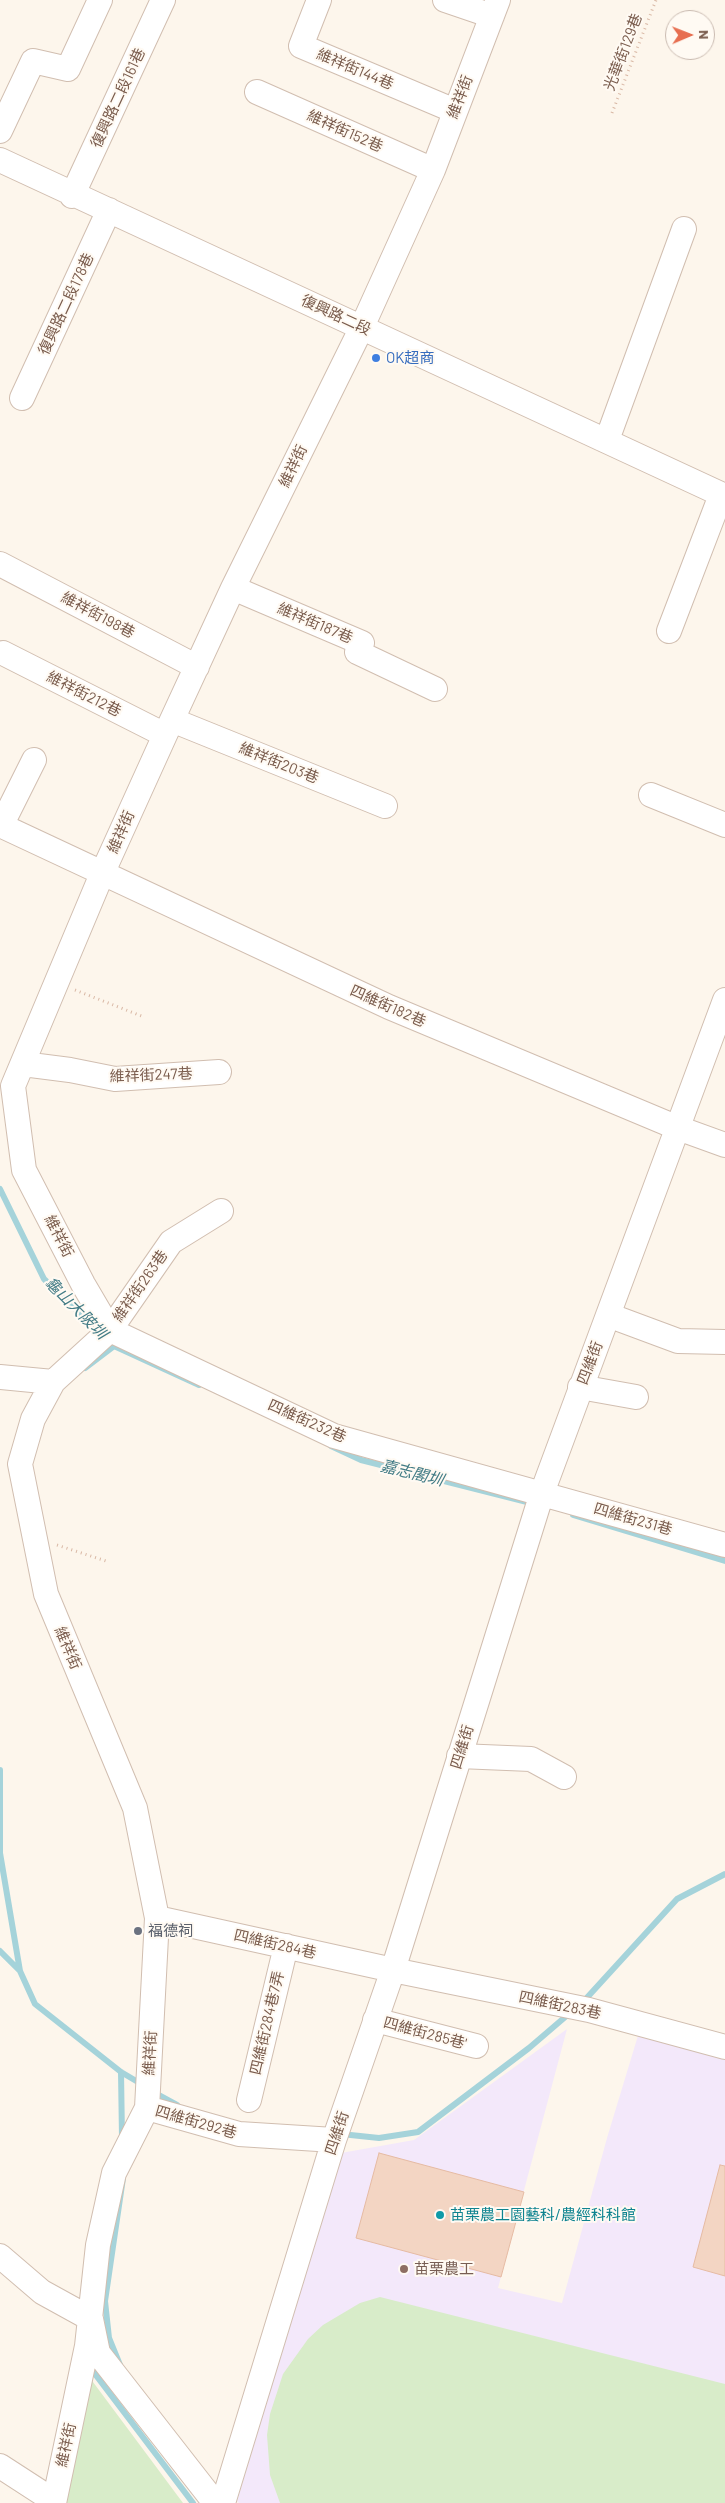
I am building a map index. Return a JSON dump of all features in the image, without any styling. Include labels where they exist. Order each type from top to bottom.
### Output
[{"type":"street","points":[[0,131],[33,61],[68,69],[100,0]]},
{"type":"street","name":"復興路二段161巷","points":[[72,196],[163,0]]},
{"type":"street","name":"維祥街144巷","points":[[319,0],[301,46],[455,111]]},
{"type":"street","points":[[445,0],[495,8]]},
{"type":"street","name":"維祥街","points":[[54,2502],[91,2319],[98,2245],[114,2173],[147,2108],[157,1918],[135,1808],[46,1594],[20,1464],[32,1419],[53,1382],[110,1330],[83,1284],[24,1170],[6,1081],[23,1064],[102,874],[197,667],[362,327],[433,170],[495,8]]},
{"type":"street","name":"維祥街152巷","points":[[257,92],[433,170]]},
{"type":"street","name":"復興路二段","points":[[0,160],[72,196],[109,210],[723,495]]},
{"type":"street","name":"復興路二段178巷","points":[[22,398],[109,210]]},
{"type":"street","points":[[607,440],[684,229]]},
{"type":"street","points":[[669,631],[723,495]]},
{"type":"street","name":"維祥街198巷","points":[[0,564],[197,667]]},
{"type":"street","name":"維祥街187巷","points":[[234,588],[362,643],[357,652],[435,689]]},
{"type":"street","name":"維祥街212巷","points":[[3,653],[169,728]]},
{"type":"street","name":"維祥街203巷","points":[[169,728],[385,806]]},
{"type":"street","points":[[1,826],[34,760]]},
{"type":"street","points":[[651,795],[725,825]]},
{"type":"street","name":"四維街182巷","points":[[1,826],[389,1007],[678,1128],[725,1145]]},
{"type":"street","name":"四維街","points":[[223,2503],[334,2140],[392,1970],[542,1493],[725,1000]]},
{"type":"street","name":"維祥街247巷","points":[[23,1064],[70,1070],[115,1079],[220,1072]]},
{"type":"street","name":"維祥街263巷","points":[[110,1330],[171,1242],[221,1212]]},
{"type":"street","points":[[608,1315],[678,1341],[725,1342]]},
{"type":"street","name":"四維街232巷","points":[[110,1330],[334,1436],[542,1493]]},
{"type":"street","points":[[0,1377],[53,1382]]},
{"type":"street","points":[[580,1387],[636,1397]]},
{"type":"street","name":"四維街231巷","points":[[542,1493],[725,1546]]},
{"type":"street","points":[[459,1756],[531,1758],[564,1777]]},
{"type":"street","name":"四維街284巷","points":[[157,1918],[392,1970]]},
{"type":"street","name":"四維街284巷7弄","points":[[249,2100],[286,1946]]},
{"type":"street","name":"四維街283巷","points":[[392,1970],[588,2010],[725,2047]]},
{"type":"street","name":"四維街285巷'","points":[[375,2020],[476,2046]]},
{"type":"street","name":"四維街292巷","points":[[147,2108],[239,2134],[334,2140]]},
{"type":"street","points":[[0,2256],[42,2292],[91,2319],[98,2353],[215,2503]]},
{"type":"street","points":[[0,2466],[54,2502]]},
{"type":"path","name":"光華街129巷","points":[[612,113],[656,0]]},
{"type":"path","points":[[57,984],[144,1017]]},
{"type":"path","points":[[34,1538],[109,1562]]},
{"type":"shaded area","name":"苗栗農工","points":[[567,2029],[498,2288],[562,2303],[607,2138],[640,2029],[725,2052],[725,2503],[239,2503],[237,2501],[341,2153],[414,2140]]},
{"type":"green space","points":[[380,2297],[725,2384],[725,2503],[280,2503],[270,2475],[267,2435],[270,2414],[283,2374],[308,2339],[323,2325],[360,2303]]},
{"type":"green space","points":[[90,2378],[183,2503],[64,2503]]},
{"type":"building","name":"苗栗農工園藝科/農經科科館","points":[[379,2153],[524,2192],[501,2277],[356,2238]]},
{"type":"building","points":[[720,2165],[725,2166],[725,2276],[693,2267]]},
{"type":"waterway","name":"龜山大陂圳","points":[[0,1189],[44,1279],[101,1333]]},
{"type":"waterway","name":"嘉志閣圳","points":[[108,1340],[114,1346],[199,1385]]},
{"type":"waterway","points":[[85,1368],[114,1346]]},
{"type":"waterway","name":"嘉志閣圳","points":[[331,1446],[361,1460],[535,1504]]},
{"type":"waterway","name":"嘉志閣圳","points":[[573,1515],[725,1561]]},
{"type":"waterway","points":[[0,1770],[0,1853],[20,1971],[35,2004],[121,2072],[143,2085]]},
{"type":"waterway","points":[[583,2002],[677,1899],[725,1874]]},
{"type":"waterway","points":[[0,1951],[20,1971]]},
{"type":"waterway","points":[[341,2134],[379,2138],[418,2132],[529,2048],[571,2012]]},
{"type":"waterway","points":[[121,2072],[122,2138]]},
{"type":"waterway","points":[[153,2092],[177,2105]]},
{"type":"waterway","points":[[120,2365],[109,2338],[105,2301],[123,2178]]},
{"type":"waterway","points":[[92,2362],[95,2374],[193,2503]]},
{"type":"place","name":"OK超商","points":[[376,358]]},
{"type":"place","name":"福德祠","points":[[138,1931]]},
{"type":"place","name":"苗栗農工園藝科/農經科科館","points":[[440,2215]]},
{"type":"place","name":"苗栗農工","points":[[404,2269]]}]
